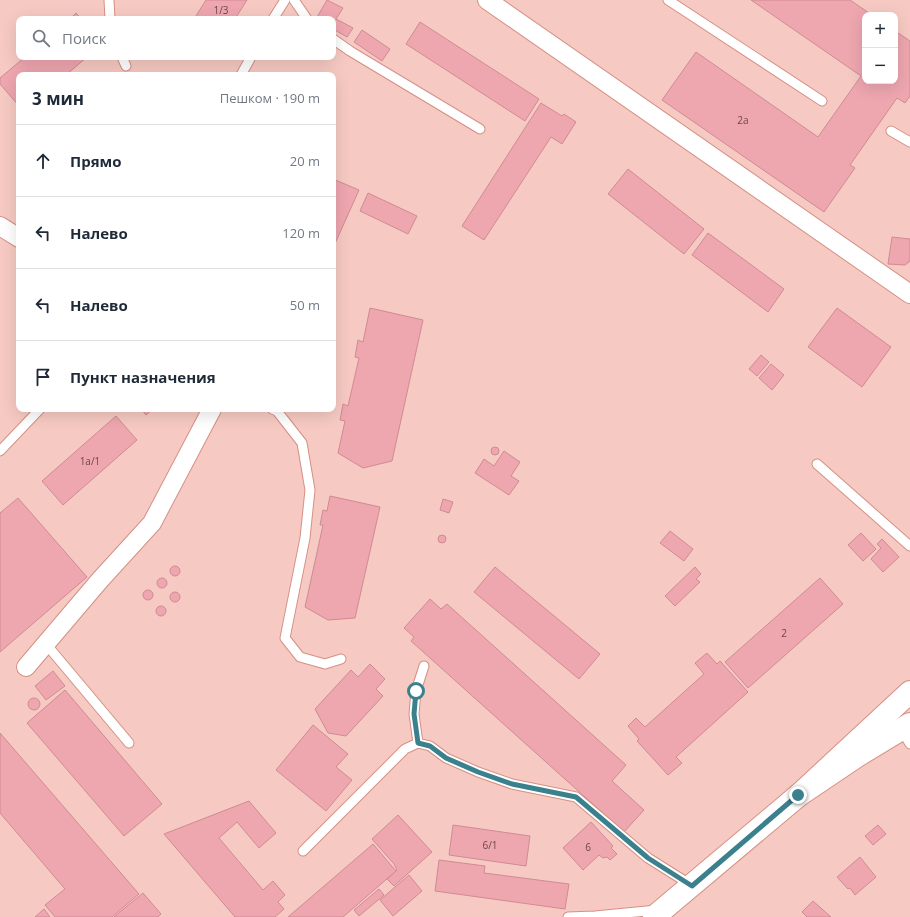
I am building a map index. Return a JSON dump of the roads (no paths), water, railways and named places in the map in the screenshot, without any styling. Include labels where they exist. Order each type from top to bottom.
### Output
[{"type":"main road","points":[[659,913],[798,795],[910,692]]},
{"type":"main road","points":[[798,795],[857,756],[907,733]]},
{"type":"street","points":[[487,0],[910,294]]},
{"type":"street","points":[[0,226],[16,236]]},
{"type":"street","points":[[26,667],[100,580],[152,523],[210,412]]},
{"type":"lane","points":[[109,0],[110,16]]},
{"type":"lane","points":[[276,16],[284,0]]},
{"type":"lane","points":[[294,0],[305,16]]},
{"type":"lane","points":[[668,0],[822,101]]},
{"type":"lane","points":[[336,41],[480,129]]},
{"type":"lane","points":[[243,72],[249,60]]},
{"type":"lane","points":[[892,131],[910,142]]},
{"type":"lane","points":[[0,451],[37,412]]},
{"type":"lane","points":[[279,412],[302,443],[310,490],[305,538],[285,638],[300,657],[325,664],[341,659]]},
{"type":"lane","points":[[817,464],[910,546]]},
{"type":"lane","points":[[46,644],[129,743]]},
{"type":"lane","points":[[418,743],[414,714],[416,691],[424,666]]},
{"type":"lane","points":[[304,851],[405,749],[418,743],[430,746],[452,761],[505,782],[576,797],[648,858],[698,880]]},
{"type":"lane","points":[[568,917],[659,913]]}]
